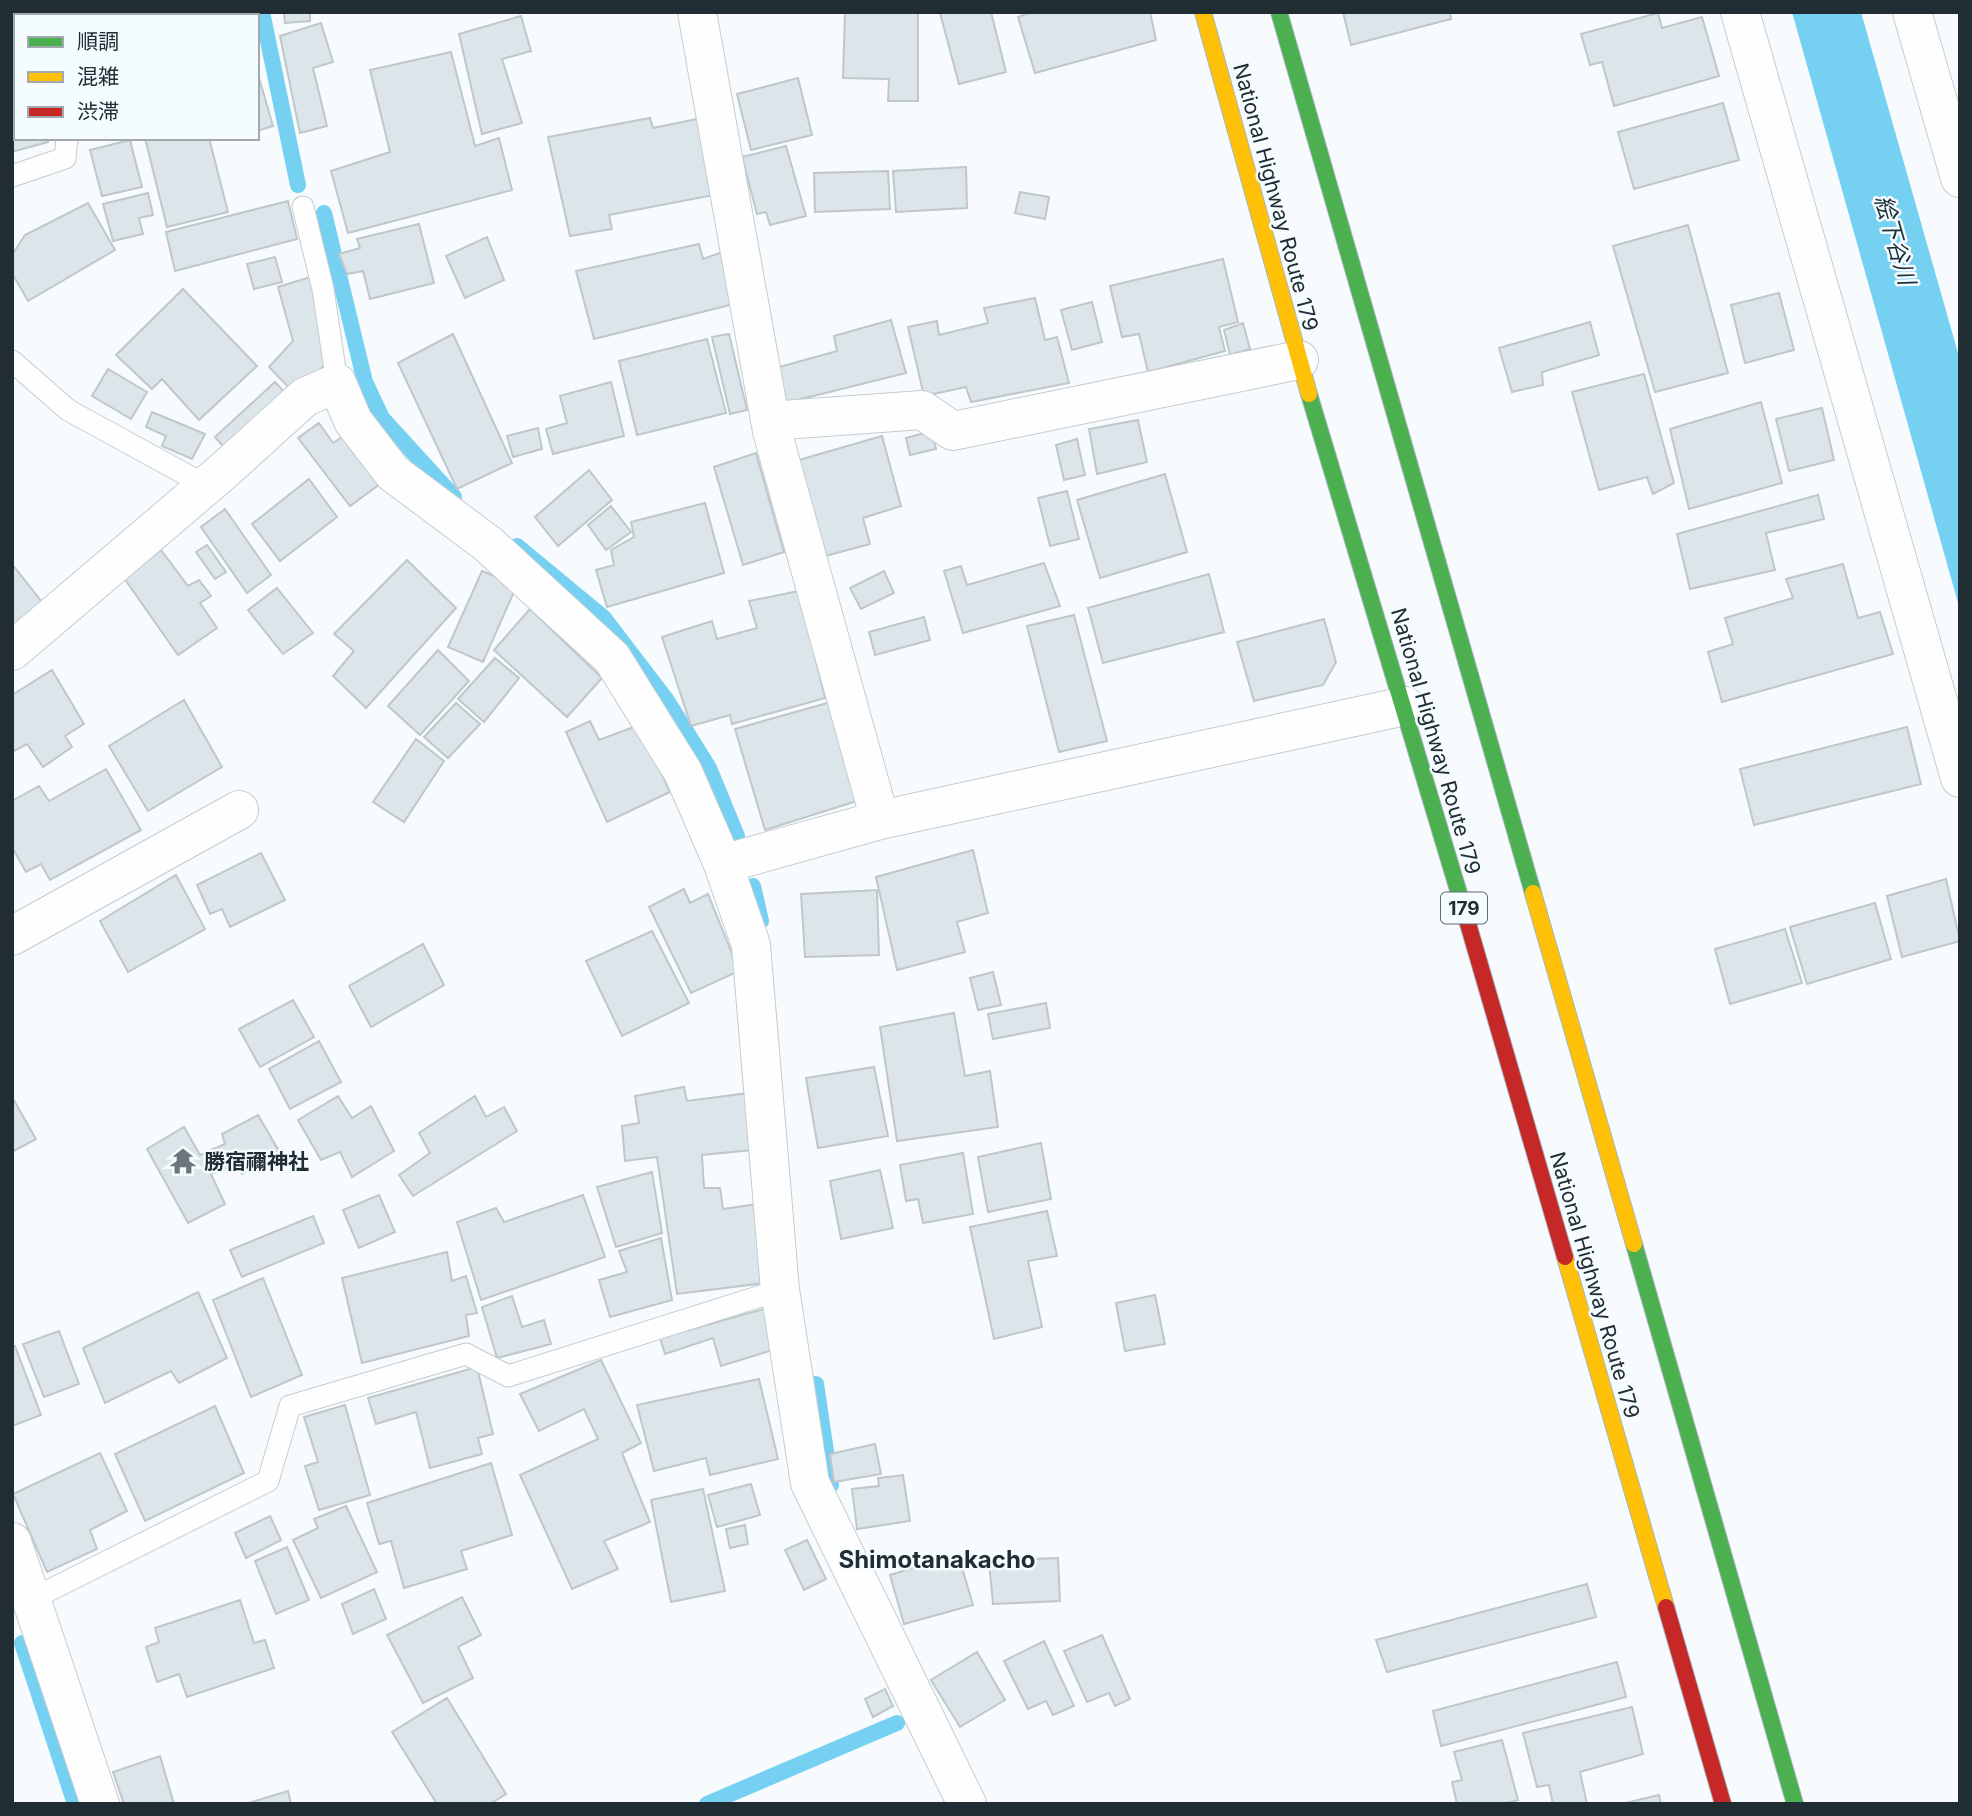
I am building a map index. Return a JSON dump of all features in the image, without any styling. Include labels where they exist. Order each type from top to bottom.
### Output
[{"type":"highway","name":"National Highway Route 179","points":[[1203,12],[1299,360],[1405,706],[1723,1804]]},
{"type":"highway","points":[[1279,12],[1795,1804]]},
{"type":"street","points":[[697,12],[770,421],[880,820]]},
{"type":"street","points":[[1740,12],[1960,778]]},
{"type":"street","points":[[1912,12],[1960,178]]},
{"type":"street","points":[[770,421],[922,410],[953,431],[1299,360]]},
{"type":"street","points":[[12,651],[305,397],[337,383],[353,421],[393,473],[488,544],[612,658],[683,772],[723,864],[751,945],[780,1290],[810,1483],[967,1804]]},
{"type":"street","points":[[723,864],[880,820],[1405,706]]},
{"type":"street","points":[[12,936],[239,810]]},
{"type":"street","points":[[12,1542],[100,1804]]},
{"type":"lane","points":[[12,176],[65,158],[67,140]]},
{"type":"lane","points":[[303,207],[323,289],[337,383]]},
{"type":"lane","points":[[12,361],[68,410],[205,485]]},
{"type":"lane","points":[[32,1599],[268,1481],[289,1406],[466,1354],[508,1376],[780,1290]]},
{"type":"water","name":"絵下谷川","points":[[1792,12],[1861,12],[1960,360],[1960,610]]},
{"type":"building","points":[[62,12],[84,14],[62,14]]},
{"type":"building","points":[[240,12],[241,14],[130,14]]},
{"type":"building","points":[[284,12],[310,12],[310,21],[285,23]]},
{"type":"building","points":[[845,12],[918,12],[918,101],[888,101],[889,79],[843,78]]},
{"type":"building","points":[[991,12],[1006,72],[959,84],[940,13]]},
{"type":"building","points":[[1031,12],[1150,12],[1156,40],[1035,73],[1018,17]]},
{"type":"building","points":[[1343,12],[1450,12],[1451,19],[1351,45]]},
{"type":"building","points":[[1658,13],[1662,28],[1702,17],[1719,76],[1614,106],[1602,62],[1590,65],[1581,34]]},
{"type":"building","points":[[521,16],[531,51],[502,59],[522,123],[482,134],[459,34]]},
{"type":"building","points":[[321,23],[333,62],[313,68],[327,126],[300,133],[280,36]]},
{"type":"building","points":[[451,52],[475,146],[499,138],[512,190],[348,233],[331,171],[390,152],[370,70]]},
{"type":"building","points":[[259,78],[273,126],[259,130]]},
{"type":"building","points":[[798,78],[812,135],[751,150],[737,94]]},
{"type":"building","points":[[1723,103],[1739,160],[1634,189],[1618,132]]},
{"type":"building","points":[[650,118],[653,128],[702,118],[714,195],[609,215],[612,229],[570,236],[548,137]]},
{"type":"building","points":[[12,119],[14,140],[48,142],[12,152]]},
{"type":"building","points":[[130,140],[142,187],[102,196],[90,150]]},
{"type":"building","points":[[145,140],[210,140],[228,212],[167,227]]},
{"type":"building","points":[[786,146],[806,216],[770,225],[766,212],[757,214],[742,157]]},
{"type":"building","points":[[966,167],[967,208],[896,212],[893,171]]},
{"type":"building","points":[[888,171],[890,209],[815,212],[814,173]]},
{"type":"building","points":[[1020,192],[1049,197],[1045,219],[1015,213]]},
{"type":"building","points":[[148,193],[153,215],[139,218],[143,234],[113,241],[103,204]]},
{"type":"building","points":[[288,201],[297,239],[175,271],[166,232]]},
{"type":"building","points":[[88,203],[115,250],[28,301],[12,273],[12,255],[25,235]]},
{"type":"building","points":[[419,224],[434,283],[370,299],[363,271],[347,274],[339,254],[360,248],[357,239]]},
{"type":"building","points":[[1688,225],[1728,373],[1655,392],[1613,246]]},
{"type":"building","points":[[487,237],[504,280],[465,298],[446,256]]},
{"type":"building","points":[[699,244],[703,259],[728,250],[742,302],[594,339],[576,271]]},
{"type":"building","points":[[275,257],[282,282],[254,289],[247,264]]},
{"type":"building","points":[[1223,259],[1238,322],[1219,327],[1225,351],[1148,372],[1139,334],[1122,337],[1110,286]]},
{"type":"building","points":[[314,276],[333,359],[293,392],[269,367],[293,341],[278,287]]},
{"type":"building","points":[[183,289],[257,366],[199,420],[162,379],[152,389],[116,355]]},
{"type":"building","points":[[1779,293],[1794,350],[1745,363],[1731,305]]},
{"type":"building","points":[[1035,298],[1045,340],[1057,337],[1069,383],[971,402],[966,387],[924,396],[908,327],[937,321],[939,335],[988,323],[984,308]]},
{"type":"building","points":[[1092,302],[1102,342],[1072,350],[1061,310]]},
{"type":"building","points":[[891,320],[906,373],[785,403],[776,368],[837,351],[834,336]]},
{"type":"building","points":[[1590,322],[1599,355],[1542,372],[1543,385],[1512,392],[1499,348]]},
{"type":"building","points":[[1243,323],[1250,349],[1230,355],[1224,330]]},
{"type":"building","points":[[453,334],[512,463],[457,489],[398,363]]},
{"type":"building","points":[[729,334],[747,410],[730,414],[712,337]]},
{"type":"building","points":[[707,339],[726,413],[637,435],[619,361]]},
{"type":"building","points":[[108,369],[147,392],[131,419],[92,396]]},
{"type":"building","points":[[1644,374],[1674,483],[1653,494],[1647,477],[1599,490],[1572,392]]},
{"type":"building","points":[[275,382],[288,396],[228,452],[215,437]]},
{"type":"building","points":[[611,382],[624,436],[553,454],[546,429],[567,423],[560,396]]},
{"type":"building","points":[[1761,402],[1782,483],[1689,509],[1670,429]]},
{"type":"building","points":[[1822,408],[1834,460],[1789,471],[1776,419]]},
{"type":"building","points":[[152,412],[205,434],[192,459],[162,446],[166,436],[146,427]]},
{"type":"building","points":[[1138,420],[1147,462],[1097,474],[1089,429]]},
{"type":"building","points":[[319,423],[333,443],[348,433],[384,481],[350,506],[298,438]]},
{"type":"building","points":[[538,428],[542,449],[513,457],[507,436]]},
{"type":"building","points":[[932,431],[936,449],[910,455],[906,438]]},
{"type":"building","points":[[882,436],[901,506],[863,518],[870,544],[818,558],[792,462]]},
{"type":"building","points":[[1077,439],[1085,475],[1064,480],[1056,445]]},
{"type":"building","points":[[756,453],[784,552],[743,565],[714,467]]},
{"type":"building","points":[[589,470],[612,500],[558,546],[535,517]]},
{"type":"building","points":[[1165,474],[1187,552],[1100,578],[1077,500]]},
{"type":"building","points":[[309,479],[337,517],[280,561],[252,524]]},
{"type":"building","points":[[1067,491],[1079,539],[1050,546],[1038,498]]},
{"type":"building","points":[[1818,495],[1824,519],[1766,533],[1775,570],[1690,589],[1677,534]]},
{"type":"building","points":[[705,503],[724,573],[607,607],[596,570],[614,565],[611,550],[634,537],[631,522]]},
{"type":"building","points":[[611,506],[631,532],[606,550],[588,525]]},
{"type":"building","points":[[225,509],[271,575],[247,593],[201,527]]},
{"type":"building","points":[[207,545],[226,572],[215,579],[196,552]]},
{"type":"building","points":[[161,550],[188,586],[199,580],[211,596],[200,603],[217,628],[178,655],[124,578]]},
{"type":"building","points":[[407,560],[456,608],[366,708],[333,676],[354,651],[334,634]]},
{"type":"building","points":[[1044,563],[1060,606],[963,633],[944,571],[961,566],[967,585]]},
{"type":"building","points":[[12,564],[42,602],[12,626]]},
{"type":"building","points":[[1843,564],[1858,618],[1880,612],[1893,654],[1722,702],[1708,652],[1733,644],[1725,618],[1793,598],[1786,579]]},
{"type":"building","points":[[482,571],[517,585],[483,662],[448,647]]},
{"type":"building","points":[[884,571],[894,593],[861,609],[850,588]]},
{"type":"building","points":[[1209,574],[1224,632],[1103,663],[1088,608]]},
{"type":"building","points":[[277,588],[313,633],[283,654],[248,610]]},
{"type":"building","points":[[799,591],[825,698],[732,724],[730,715],[691,726],[662,637],[712,621],[717,639],[757,628],[749,601]]},
{"type":"building","points":[[530,609],[602,678],[567,717],[494,650]]},
{"type":"building","points":[[1074,615],[1107,741],[1059,752],[1027,626]]},
{"type":"building","points":[[924,617],[930,640],[875,655],[869,632]]},
{"type":"building","points":[[1324,619],[1336,662],[1323,685],[1254,701],[1237,642]]},
{"type":"building","points":[[438,650],[469,681],[420,735],[388,706]]},
{"type":"building","points":[[495,658],[519,678],[484,722],[458,699]]},
{"type":"building","points":[[52,670],[84,724],[65,736],[72,747],[43,767],[27,744],[12,752],[12,695]]},
{"type":"building","points":[[184,700],[222,767],[148,811],[109,746]]},
{"type":"building","points":[[831,702],[860,800],[765,830],[735,729]]},
{"type":"building","points":[[456,703],[480,724],[448,758],[424,737]]},
{"type":"building","points":[[590,721],[599,740],[639,725],[670,792],[607,822],[566,732]]},
{"type":"building","points":[[1907,727],[1921,784],[1754,825],[1740,769]]},
{"type":"building","points":[[416,739],[444,761],[404,822],[373,802]]},
{"type":"building","points":[[106,769],[141,830],[50,880],[41,864],[26,872],[12,847],[12,801],[39,786],[49,801]]},
{"type":"building","points":[[973,850],[988,913],[957,922],[965,952],[897,970],[876,877]]},
{"type":"building","points":[[261,853],[285,900],[230,927],[222,909],[210,914],[197,885]]},
{"type":"building","points":[[176,875],[205,929],[128,972],[100,921]]},
{"type":"building","points":[[1946,879],[1960,941],[1902,957],[1887,896]]},
{"type":"building","points":[[684,889],[690,903],[708,894],[739,971],[691,993],[649,907]]},
{"type":"building","points":[[877,890],[879,955],[805,957],[801,894]]},
{"type":"building","points":[[1875,903],[1891,959],[1807,984],[1790,927]]},
{"type":"building","points":[[1785,929],[1802,983],[1730,1004],[1715,949]]},
{"type":"building","points":[[652,931],[689,1003],[622,1036],[586,961]]},
{"type":"building","points":[[423,944],[444,985],[371,1027],[349,986]]},
{"type":"building","points":[[993,972],[1001,1005],[978,1010],[970,978]]},
{"type":"building","points":[[293,1000],[314,1037],[260,1067],[239,1029]]},
{"type":"building","points":[[1046,1003],[1050,1028],[993,1039],[988,1014]]},
{"type":"building","points":[[954,1013],[965,1076],[990,1071],[998,1127],[897,1141],[880,1027]]},
{"type":"building","points":[[319,1041],[341,1082],[290,1109],[269,1069]]},
{"type":"building","points":[[874,1067],[888,1136],[818,1148],[806,1078]]},
{"type":"building","points":[[684,1087],[687,1101],[749,1093],[752,1150],[702,1155],[704,1188],[720,1188],[723,1209],[758,1204],[765,1283],[677,1294],[657,1157],[625,1161],[622,1126],[639,1123],[635,1096]]},
{"type":"building","points":[[338,1096],[352,1118],[371,1106],[394,1151],[352,1177],[340,1152],[321,1160],[298,1120]]},
{"type":"building","points":[[475,1096],[486,1117],[504,1107],[517,1131],[413,1196],[399,1175],[430,1153],[419,1133]]},
{"type":"building","points":[[12,1097],[36,1139],[12,1152]]},
{"type":"building","points":[[258,1115],[279,1151],[242,1174],[236,1164],[211,1174],[225,1204],[188,1223],[147,1149],[184,1127],[200,1155],[225,1144],[222,1134]]},
{"type":"building","points":[[1041,1143],[1051,1199],[988,1212],[978,1157]]},
{"type":"building","points":[[963,1153],[973,1214],[923,1223],[918,1199],[906,1201],[900,1165]]},
{"type":"building","points":[[880,1170],[893,1228],[841,1239],[830,1181]]},
{"type":"building","points":[[652,1172],[662,1233],[616,1247],[597,1187]]},
{"type":"building","points":[[379,1195],[395,1232],[359,1248],[343,1210]]},
{"type":"building","points":[[583,1195],[605,1257],[481,1300],[457,1222],[496,1208],[504,1222]]},
{"type":"building","points":[[1047,1211],[1057,1256],[1028,1261],[1042,1327],[994,1339],[970,1227]]},
{"type":"building","points":[[313,1216],[324,1243],[242,1277],[230,1250]]},
{"type":"building","points":[[661,1238],[672,1300],[610,1317],[599,1280],[627,1272],[619,1251]]},
{"type":"building","points":[[447,1252],[452,1281],[466,1276],[477,1313],[466,1315],[469,1336],[362,1363],[342,1278]]},
{"type":"building","points":[[263,1278],[302,1375],[251,1397],[213,1300]]},
{"type":"building","points":[[198,1292],[227,1358],[179,1383],[171,1371],[105,1403],[83,1348]]},
{"type":"building","points":[[1155,1295],[1165,1344],[1125,1351],[1116,1303]]},
{"type":"building","points":[[512,1296],[522,1327],[544,1320],[551,1344],[497,1358],[482,1307]]},
{"type":"building","points":[[764,1309],[776,1349],[721,1366],[713,1338],[665,1354],[660,1338]]},
{"type":"building","points":[[59,1331],[79,1384],[44,1397],[23,1344]]},
{"type":"building","points":[[15,1346],[41,1415],[12,1426],[12,1347]]},
{"type":"building","points":[[601,1360],[641,1443],[622,1453],[650,1522],[604,1541],[618,1569],[572,1589],[520,1475],[598,1439],[584,1409],[539,1431],[520,1394]]},
{"type":"building","points":[[477,1367],[493,1434],[478,1438],[482,1454],[430,1468],[416,1412],[376,1424],[368,1398]]},
{"type":"building","points":[[759,1379],[778,1459],[710,1475],[706,1458],[654,1471],[637,1405]]},
{"type":"building","points":[[345,1405],[370,1495],[319,1510],[305,1466],[318,1462],[304,1417]]},
{"type":"building","points":[[215,1406],[244,1473],[145,1521],[115,1454]]},
{"type":"building","points":[[875,1444],[881,1474],[834,1482],[830,1454]]},
{"type":"building","points":[[100,1453],[127,1511],[90,1530],[97,1549],[47,1572],[13,1494]]},
{"type":"building","points":[[491,1463],[512,1535],[461,1551],[467,1569],[404,1588],[391,1541],[379,1544],[367,1503]]},
{"type":"building","points":[[903,1475],[910,1521],[857,1529],[852,1489],[879,1486],[878,1478]]},
{"type":"building","points":[[751,1484],[760,1515],[717,1527],[708,1495]]},
{"type":"building","points":[[703,1489],[725,1591],[671,1602],[651,1500]]},
{"type":"building","points":[[346,1506],[377,1572],[321,1598],[293,1540],[318,1528],[314,1519]]},
{"type":"building","points":[[270,1516],[281,1540],[246,1558],[235,1533]]},
{"type":"building","points":[[745,1525],[748,1544],[730,1548],[726,1529]]},
{"type":"building","points":[[807,1540],[826,1579],[804,1590],[785,1550]]},
{"type":"building","points":[[287,1547],[309,1600],[276,1614],[255,1561]]},
{"type":"building","points":[[958,1554],[973,1605],[904,1624],[890,1575]]},
{"type":"building","points":[[1058,1558],[1060,1601],[993,1604],[989,1561]]},
{"type":"building","points":[[1587,1584],[1596,1617],[1387,1672],[1376,1640]]},
{"type":"building","points":[[374,1589],[386,1619],[353,1634],[342,1604]]},
{"type":"building","points":[[462,1597],[481,1635],[458,1647],[473,1678],[423,1703],[387,1635]]},
{"type":"building","points":[[240,1600],[254,1643],[265,1640],[274,1668],[187,1697],[179,1674],[157,1682],[146,1647],[159,1642],[155,1628]]},
{"type":"building","points":[[1102,1635],[1130,1699],[1115,1706],[1109,1693],[1087,1702],[1064,1651]]},
{"type":"building","points":[[1044,1641],[1074,1706],[1053,1715],[1046,1701],[1028,1709],[1004,1661]]},
{"type":"building","points":[[977,1652],[1005,1700],[960,1727],[931,1680]]},
{"type":"building","points":[[1617,1662],[1626,1697],[1441,1746],[1433,1711]]},
{"type":"building","points":[[885,1689],[893,1706],[873,1717],[865,1699]]},
{"type":"building","points":[[447,1698],[506,1794],[490,1804],[437,1804],[392,1732]]},
{"type":"building","points":[[1632,1707],[1643,1754],[1580,1772],[1587,1804],[1553,1804],[1549,1785],[1537,1787],[1523,1733]]},
{"type":"building","points":[[1502,1740],[1518,1800],[1503,1804],[1457,1804],[1452,1782],[1462,1780],[1454,1752]]},
{"type":"building","points":[[160,1756],[174,1804],[124,1804],[113,1772]]},
{"type":"building","points":[[288,1791],[291,1804],[245,1804]]},
{"type":"building","points":[[1659,1795],[1661,1804],[1621,1804]]},
{"type":"waterway","points":[[262,12],[298,185]]},
{"type":"waterway","points":[[324,213],[365,382],[382,418],[454,497]]},
{"type":"waterway","points":[[517,546],[604,618],[666,699],[709,768],[737,836]]},
{"type":"waterway","points":[[753,886],[761,921]]},
{"type":"waterway","points":[[816,1384],[831,1485]]},
{"type":"waterway","points":[[22,1643],[75,1804]]},
{"type":"waterway","points":[[707,1804],[897,1723]]},
{"type":"traffic: fast","points":[[1279,12],[1533,893]]},
{"type":"traffic: fast","points":[[1309,394],[1464,910]]},
{"type":"traffic: fast","points":[[1634,1244],[1795,1804]]},
{"type":"traffic: slow","points":[[1203,12],[1309,394]]},
{"type":"traffic: slow","points":[[1533,893],[1634,1244]]},
{"type":"traffic: slow","points":[[1565,1257],[1666,1607]]},
{"type":"traffic: jam","points":[[1464,910],[1565,1257]]},
{"type":"traffic: jam","points":[[1666,1607],[1723,1804]]},
{"type":"place","name":"勝宿禰神社","points":[[183,1161]]},
{"type":"district","name":"Shimotanakacho","points":[[937,1559]]}]
